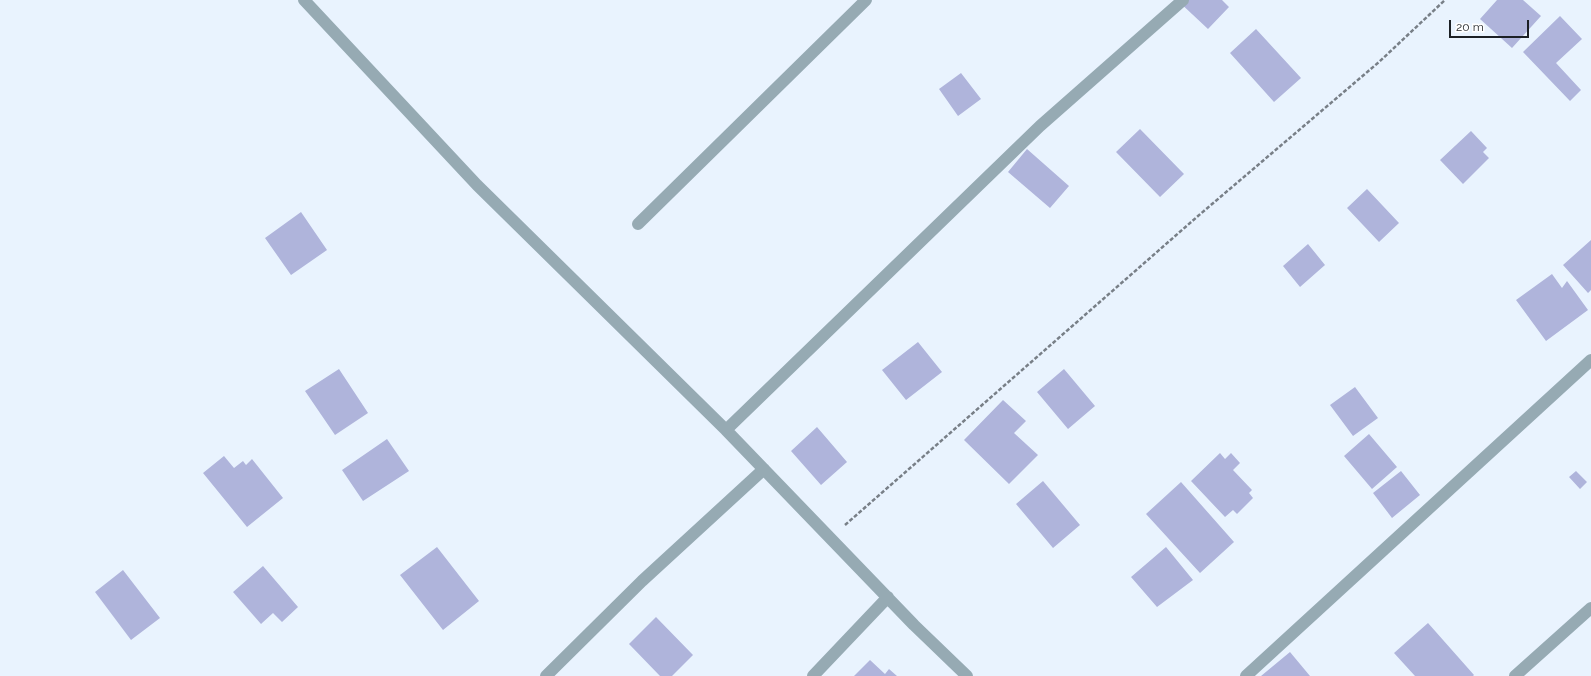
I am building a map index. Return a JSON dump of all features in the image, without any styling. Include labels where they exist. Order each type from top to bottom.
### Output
[{"type":"street","points":[[304,0],[477,185],[726,430],[830,538],[967,676]]},
{"type":"street","points":[[638,224],[866,0]]},
{"type":"street","points":[[726,430],[1040,126],[1183,0]]},
{"type":"street","points":[[1246,676],[1591,360]]},
{"type":"street","points":[[546,676],[642,581],[764,469]]},
{"type":"street","points":[[812,676],[888,597]]},
{"type":"street","points":[[1515,676],[1591,608]]},
{"type":"path","points":[[830,538],[1198,216],[1379,62],[1445,0]]},
{"type":"building","points":[[1177,0],[1222,0],[1229,7],[1208,29]]},
{"type":"building","points":[[1497,0],[1523,0],[1541,16],[1512,48],[1480,19]]},
{"type":"building","points":[[1560,16],[1582,39],[1556,63],[1581,90],[1570,101],[1523,52]]},
{"type":"building","points":[[1256,29],[1301,78],[1274,102],[1230,53]]},
{"type":"building","points":[[961,73],[981,99],[958,116],[939,89]]},
{"type":"building","points":[[1140,129],[1184,174],[1160,197],[1116,152]]},
{"type":"building","points":[[1471,131],[1487,148],[1483,152],[1489,158],[1463,184],[1440,160]]},
{"type":"building","points":[[1027,149],[1069,186],[1050,208],[1008,172]]},
{"type":"building","points":[[1367,189],[1399,223],[1379,242],[1347,208]]},
{"type":"building","points":[[301,212],[327,250],[291,275],[265,238]]},
{"type":"building","points":[[1591,240],[1591,290],[1588,293],[1563,265]]},
{"type":"building","points":[[1308,244],[1325,265],[1300,287],[1283,266]]},
{"type":"building","points":[[1552,274],[1562,288],[1567,281],[1588,310],[1546,341],[1516,300]]},
{"type":"building","points":[[918,342],[942,372],[906,400],[882,370]]},
{"type":"building","points":[[339,369],[368,413],[335,435],[305,391]]},
{"type":"building","points":[[1064,369],[1095,406],[1068,429],[1037,392]]},
{"type":"building","points":[[1355,387],[1378,418],[1353,436],[1330,405]]},
{"type":"building","points":[[1003,400],[1026,421],[1014,433],[1038,455],[1009,484],[964,440]]},
{"type":"building","points":[[817,427],[847,462],[821,485],[791,451]]},
{"type":"building","points":[[1369,434],[1397,467],[1372,489],[1344,456]]},
{"type":"building","points":[[387,439],[409,471],[363,501],[342,470]]},
{"type":"building","points":[[1220,453],[1225,459],[1231,453],[1240,463],[1233,470],[1252,490],[1249,493],[1253,498],[1237,514],[1233,510],[1225,517],[1191,481]]},
{"type":"building","points":[[224,456],[234,468],[243,461],[246,465],[252,459],[283,498],[247,527],[203,473]]},
{"type":"building","points":[[1401,471],[1420,495],[1392,518],[1373,493]]},
{"type":"building","points":[[1576,471],[1587,482],[1580,489],[1569,477]]},
{"type":"building","points":[[1043,481],[1080,525],[1053,548],[1016,504]]},
{"type":"building","points":[[1181,482],[1234,542],[1200,573],[1146,514]]},
{"type":"building","points":[[437,547],[479,601],[443,630],[400,575]]},
{"type":"building","points":[[1166,547],[1193,580],[1157,607],[1131,577]]},
{"type":"building","points":[[263,566],[298,607],[282,622],[273,613],[261,624],[233,592]]},
{"type":"building","points":[[123,570],[160,618],[131,640],[95,592]]},
{"type":"building","points":[[656,617],[693,655],[672,676],[660,676],[629,644]]},
{"type":"building","points":[[1428,623],[1474,675],[1473,676],[1415,676],[1394,653]]},
{"type":"building","points":[[1290,652],[1310,676],[1261,676]]},
{"type":"building","points":[[870,660],[885,674],[889,669],[897,676],[854,676]]}]
